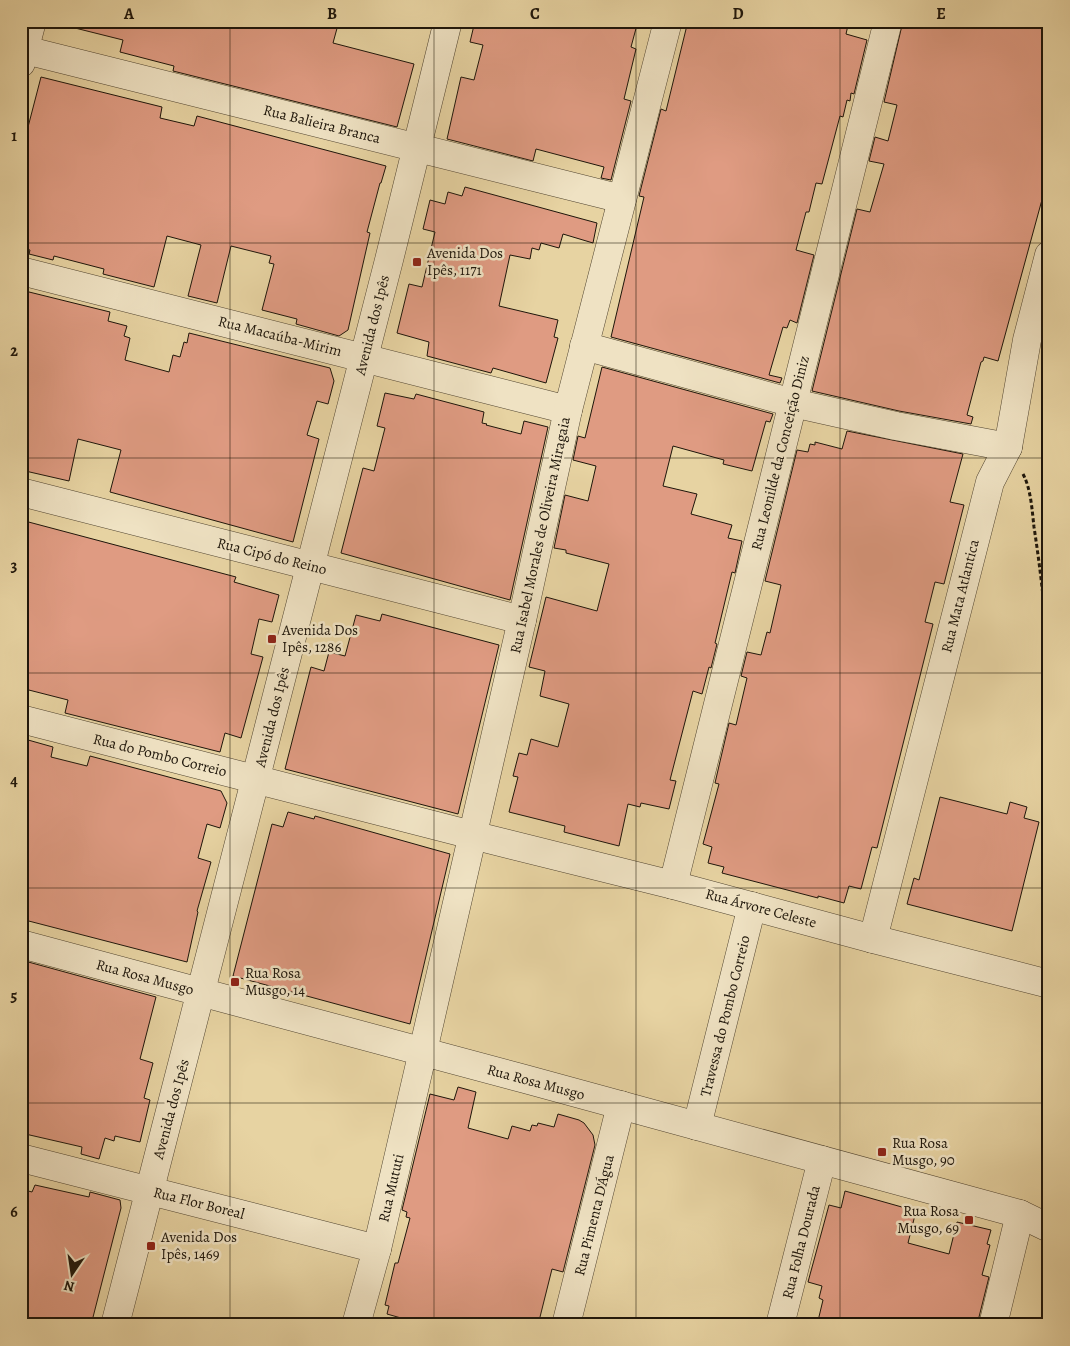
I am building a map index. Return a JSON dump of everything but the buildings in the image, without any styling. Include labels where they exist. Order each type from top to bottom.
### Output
[{"type":"street","points":[[22,54],[32,21]]},
{"type":"street","name":"Avenida dos Ipês","points":[[115,1325],[364,358],[448,21]]},
{"type":"street","name":"Rua Isabel Morales de Oliveira Miragaia","points":[[423,1051],[568,410],[668,21]]},
{"type":"street","name":"Rua Leonilde da Conceição Diniz","points":[[673,884],[888,21]]},
{"type":"street","name":"Rua Balieira Branca","points":[[22,54],[417,148],[622,200]]},
{"type":"street","name":"Rua Mata Atlantica","points":[[873,939],[990,482],[1008,447],[1028,340],[1049,255]]},
{"type":"street","name":"Rua Macaúba-Mirim","points":[[21,271],[568,410]]},
{"type":"street","points":[[584,346],[793,403],[896,426],[1008,447]]},
{"type":"street","name":"Rua Cipó do Reino","points":[[21,492],[522,620]]},
{"type":"street","name":"Rua do Pombo Correio","points":[[21,719],[472,835]]},
{"type":"street","name":"Rua Árvore Celeste","points":[[472,835],[673,884],[873,939],[1049,984]]},
{"type":"street","name":"Travessa do Pombo Correio","points":[[697,1126],[752,906]]},
{"type":"street","name":"Rua Rosa Musgo","points":[[21,944],[423,1051],[1020,1214],[1049,1228]]},
{"type":"street","name":"Rua Mututi","points":[[356,1325],[377,1249],[423,1051]]},
{"type":"street","name":"Rua Pimenta D'Água","points":[[566,1325],[621,1105]]},
{"type":"street","name":"Rua Flor Boreal","points":[[21,1158],[377,1249]]},
{"type":"street","name":"Rua Folha Dourada","points":[[780,1325],[822,1160]]},
{"type":"street","points":[[993,1325],[1020,1214]]},
{"type":"path","points":[[1008,447],[1026,480],[1031,506],[1043,586],[1049,666]]},
{"type":"place","name":"Avenida Dos Ipês, 1171","points":[[417,262]]},
{"type":"place","name":"Avenida Dos Ipês, 1286","points":[[272,639]]},
{"type":"place","name":"Rua Rosa Musgo, 14","points":[[235,982]]},
{"type":"place","name":"Rua Rosa Musgo, 90","points":[[882,1152]]},
{"type":"place","name":"Rua Rosa Musgo, 69","points":[[969,1220]]},
{"type":"place","name":"Avenida Dos Ipês, 1469","points":[[151,1246]]}]
